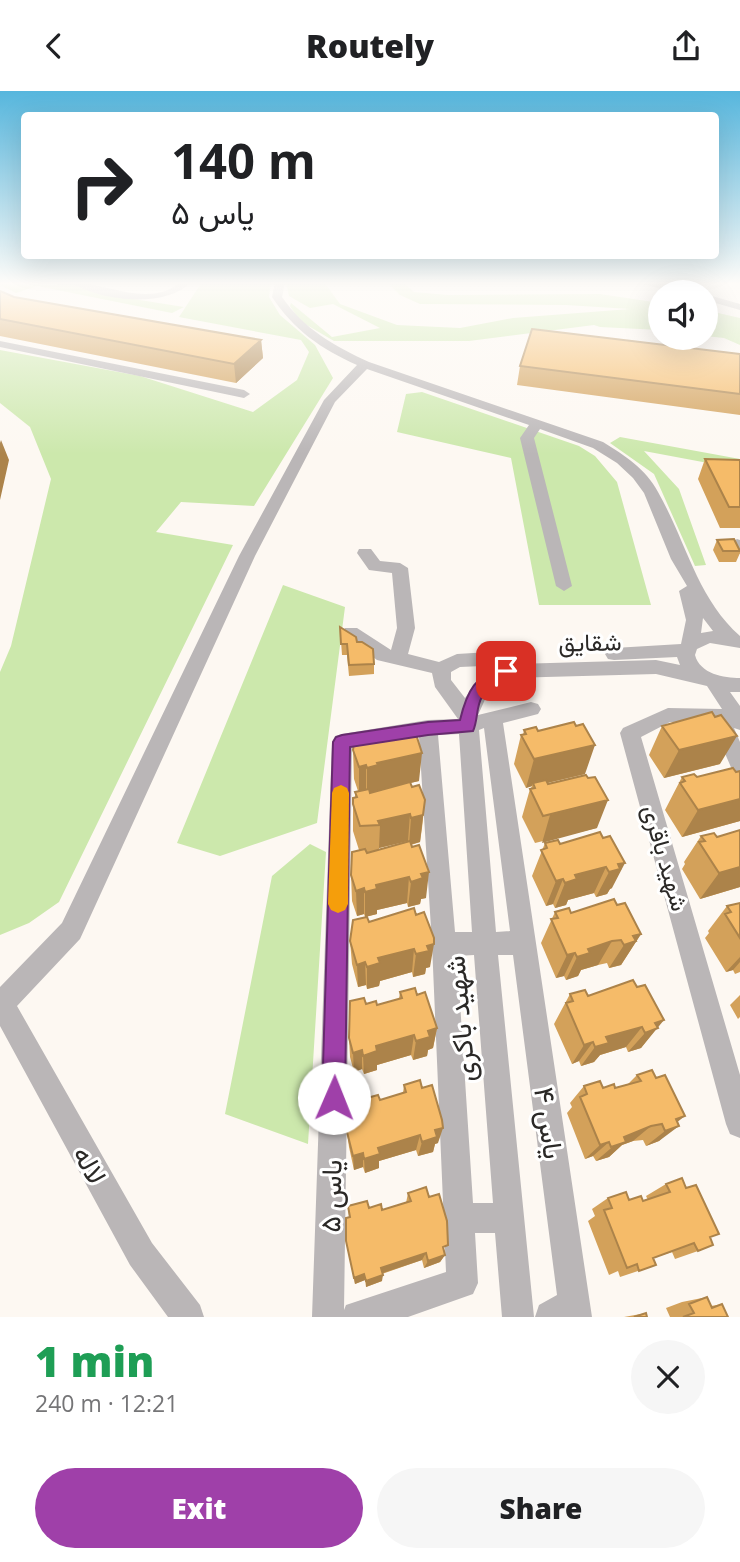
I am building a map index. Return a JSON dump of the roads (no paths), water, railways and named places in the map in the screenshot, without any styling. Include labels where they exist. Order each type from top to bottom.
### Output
[{"type":"street","points":[[318,339],[365,364],[598,446],[622,460],[638,475],[651,492],[679,559],[695,619],[688,648],[689,664],[708,680],[734,723],[740,766]]},
{"type":"street","points":[[0,344],[244,394]]},
{"type":"street","points":[[1,1006],[71,931],[247,556],[330,400],[365,364]]},
{"type":"street","points":[[537,424],[527,438],[564,586]]},
{"type":"street","points":[[365,553],[375,566],[400,568],[406,628],[397,660]]},
{"type":"street","points":[[679,559],[692,578],[709,615],[738,644]]},
{"type":"street","points":[[351,632],[383,655],[441,669],[442,682],[476,720],[531,709]]},
{"type":"street","name":"شقایق","points":[[441,669],[457,661],[688,648],[694,641],[709,637],[738,644]]},
{"type":"street","name":"شقایق","points":[[476,720],[474,695],[493,676],[506,671],[656,667],[708,680],[740,684]]},
{"type":"street","name":"شهید باقری","points":[[734,723],[719,716],[668,715],[630,733],[740,1124]]},
{"type":"street","name":"یاس ۵","points":[[328,1317],[342,742],[476,720]]},
{"type":"street","name":"یاس ۴","points":[[476,720],[524,943],[567,1312]]},
{"type":"street","name":"شهید باکری","points":[[476,720],[485,944],[518,1317]]},
{"type":"street","points":[[358,1317],[462,1283],[444,944],[428,728]]},
{"type":"street","points":[[444,944],[524,943]]},
{"type":"street","name":"لاله","points":[[1,1006],[141,1254],[188,1317]]},
{"type":"street","points":[[458,1218],[509,1218]]}]
